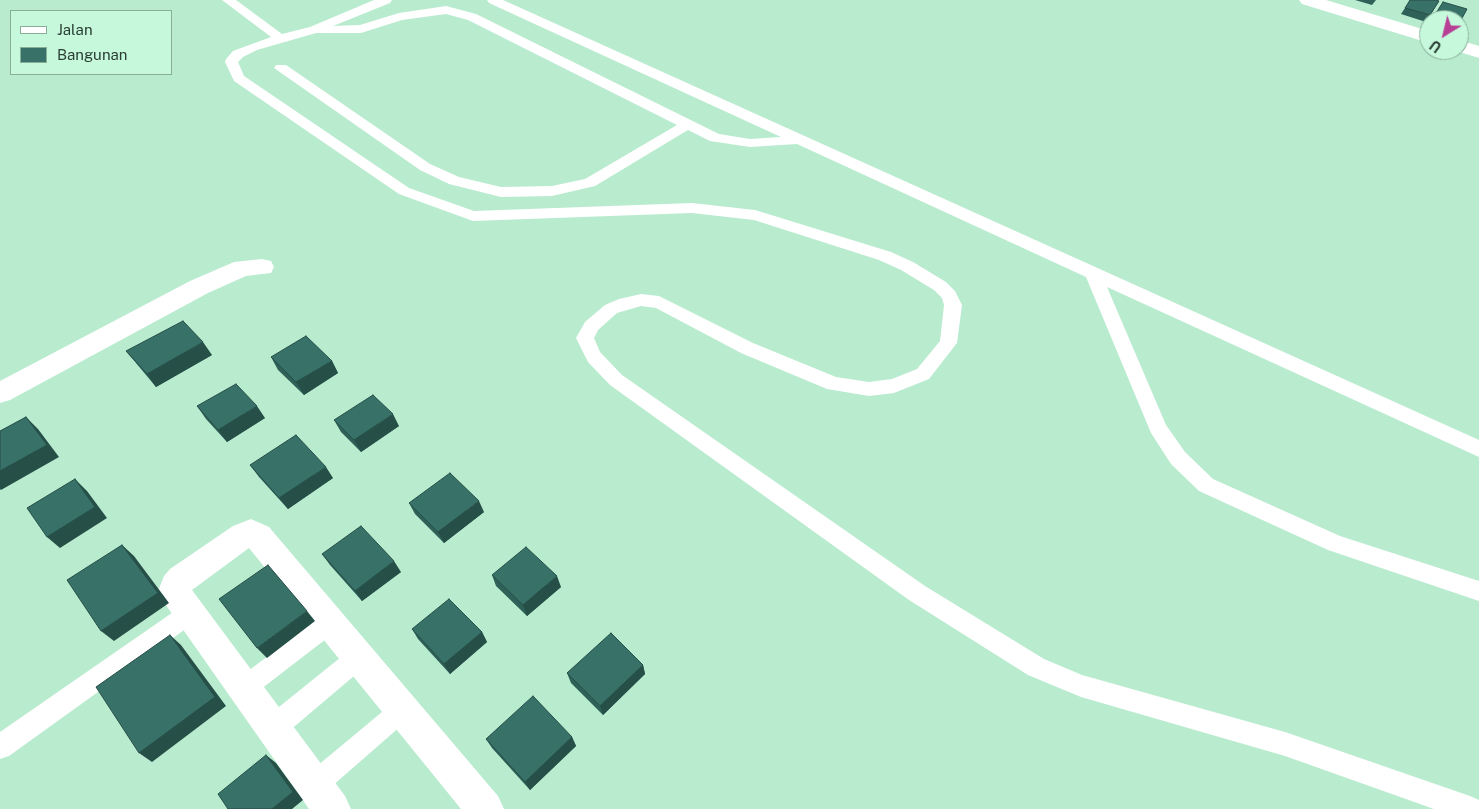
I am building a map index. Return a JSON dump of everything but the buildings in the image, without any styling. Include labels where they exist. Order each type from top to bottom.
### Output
[{"type":"street","points":[[1308,0],[1330,3],[1419,34]]},
{"type":"street","points":[[0,393],[199,287],[243,268],[262,267]]},
{"type":"street","points":[[323,797],[174,591],[175,586],[181,579],[251,532],[258,536],[331,622],[485,809]]},
{"type":"lane","points":[[228,0],[280,38]]},
{"type":"lane","points":[[386,0],[314,30],[280,38],[238,54],[231,62],[239,78],[404,192],[473,216],[692,208],[755,215],[885,256],[907,266],[929,279],[949,295],[953,305],[948,343],[923,374],[894,386],[869,389],[834,384],[746,348],[659,302],[641,300],[618,306],[591,326],[585,338],[594,357],[616,380],[917,593],[1036,667],[1081,686],[1285,744],[1470,809]]},
{"type":"lane","points":[[493,0],[1479,449]]},
{"type":"lane","points":[[314,30],[341,31],[361,29],[399,17],[446,10],[472,17],[715,138],[750,142],[798,139]]},
{"type":"lane","points":[[281,68],[425,167],[454,181],[501,192],[552,191],[590,184],[688,124]]},
{"type":"lane","points":[[1093,274],[1158,428],[1178,458],[1206,485],[1335,543],[1479,591]]},
{"type":"lane","points":[[0,747],[190,614]]},
{"type":"lane","points":[[244,688],[331,622]]},
{"type":"lane","points":[[273,728],[360,657]]},
{"type":"lane","points":[[323,797],[402,710]]}]
